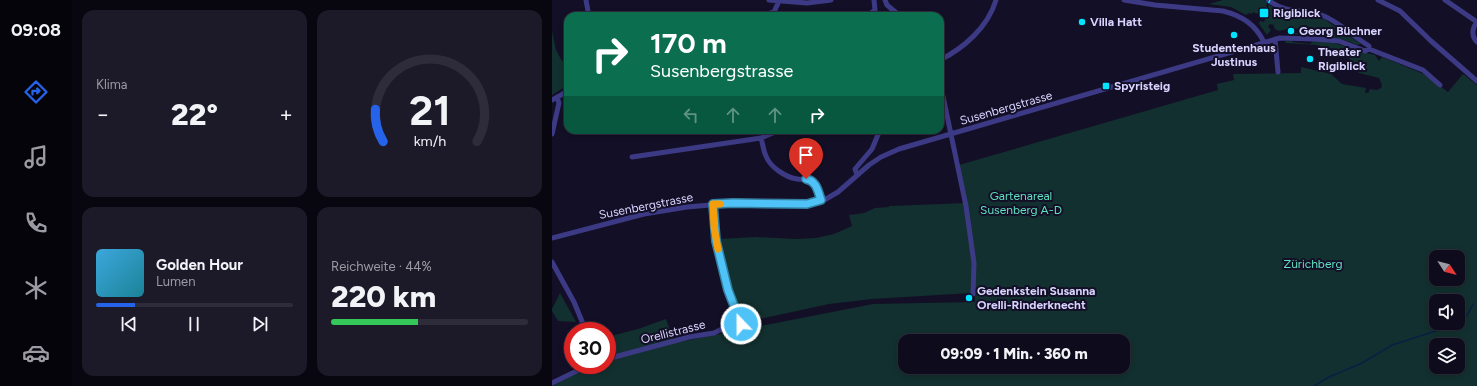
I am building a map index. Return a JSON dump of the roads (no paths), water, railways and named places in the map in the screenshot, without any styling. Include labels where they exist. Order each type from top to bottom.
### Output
[{"type":"street","points":[[586,0],[588,11]]},
{"type":"street","points":[[768,0],[807,2],[831,0]]},
{"type":"street","points":[[872,12],[875,10],[874,0]]},
{"type":"street","points":[[886,0],[887,5],[895,12]]},
{"type":"street","points":[[944,57],[962,46],[973,36],[988,17],[996,0]]},
{"type":"street","points":[[1124,0],[1155,5],[1231,13],[1250,23],[1260,33],[1264,42]]},
{"type":"street","points":[[1268,0],[1288,10],[1325,17],[1369,46],[1369,49],[1423,70],[1440,85]]},
{"type":"street","points":[[1378,0],[1400,11],[1431,41],[1477,81]]},
{"type":"street","points":[[1445,0],[1477,22],[1474,26],[1473,33],[1477,42]]},
{"type":"street","points":[[774,12],[779,1]]},
{"type":"street","name":"Susenbergstrasse","points":[[552,238],[659,211],[733,203],[807,204],[821,200],[844,188],[857,174],[875,161],[893,152],[1276,39],[1289,38],[1332,40],[1365,51],[1369,49]]},
{"type":"street","points":[[1276,39],[1278,72]]},
{"type":"street","points":[[552,134],[559,103],[555,99],[564,93]]},
{"type":"street","points":[[944,99],[966,206],[972,245],[974,273],[973,294]]},
{"type":"street","points":[[632,157],[761,138],[770,134]]},
{"type":"street","points":[[857,174],[855,169],[872,149],[878,134]]},
{"type":"street","points":[[761,138],[764,152],[771,163],[783,174],[800,180],[809,179],[813,181],[816,185],[821,200]]},
{"type":"street","name":"Orellistrasse","points":[[616,357],[714,333],[722,328],[741,324],[728,290],[716,241],[713,204]]},
{"type":"street","points":[[552,262],[574,302],[582,322]]},
{"type":"street","points":[[552,383],[570,374]]},
{"type":"waterway","points":[[1465,317],[1471,310],[1473,304]]},
{"type":"waterway","points":[[1314,386],[1329,377],[1362,363],[1392,345],[1439,330]]},
{"type":"railway","points":[[1264,13],[1270,0]]},
{"type":"place","name":"Rigiblick","points":[[1264,13]]},
{"type":"place","name":"Villa Hatt","points":[[1082,22]]},
{"type":"place","name":"Georg Büchner","points":[[1291,31]]},
{"type":"place","name":"Studentenhaus Justinus","points":[[1234,35]]},
{"type":"place","name":"Theater Rigiblick","points":[[1310,59]]},
{"type":"place","name":"Spyristeig","points":[[1106,86]]},
{"type":"place","name":"Gedenkstein Susanna Orelli-Rinderknecht","points":[[969,298]]},
{"type":"park label","name":"Gartenareal Susenberg A-D","points":[[1021,203]]},
{"type":"park label","name":"Zürichberg","points":[[1313,264]]}]
